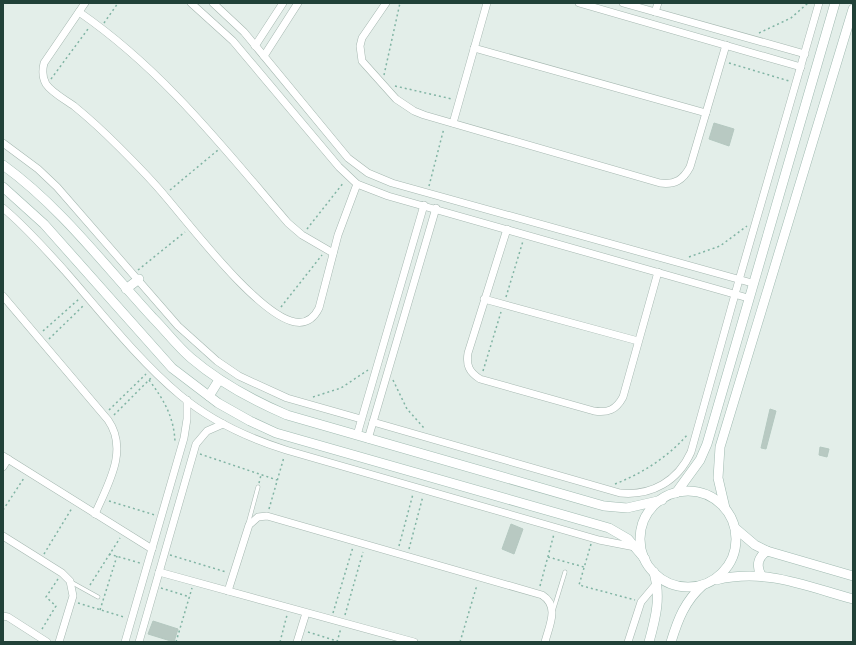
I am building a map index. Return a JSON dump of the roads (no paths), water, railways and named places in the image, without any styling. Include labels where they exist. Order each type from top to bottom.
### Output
[{"type":"street","points":[[85,3],[44,63],[42,71],[47,85],[97,126],[164,195],[249,292],[276,313],[293,322],[309,320],[315,315],[319,308],[330,251],[357,184]]},
{"type":"street","points":[[192,3],[219,27],[348,177],[357,184],[376,192],[748,298]]},
{"type":"street","points":[[213,3],[264,56],[348,158],[358,166],[380,179],[752,283]]},
{"type":"street","points":[[255,46],[284,3]]},
{"type":"street","points":[[264,56],[298,3]]},
{"type":"street","points":[[386,3],[360,46],[362,61],[396,99],[409,109],[660,183],[670,184],[682,179],[690,168],[726,45]]},
{"type":"street","points":[[449,122],[459,100],[487,3]]},
{"type":"street","points":[[579,3],[801,67]]},
{"type":"street","points":[[623,3],[805,54]]},
{"type":"street","points":[[655,12],[658,3]]},
{"type":"street","points":[[373,422],[620,493],[636,494],[651,490],[665,484],[678,473],[691,452],[758,212],[819,3]]},
{"type":"street","points":[[676,493],[700,460],[707,444],[752,283],[835,3]]},
{"type":"street","points":[[853,9],[720,446],[718,478],[725,508],[735,528],[755,545],[767,551],[853,576]]},
{"type":"street","points":[[79,12],[101,27],[165,82],[288,223],[302,235],[330,251]]},
{"type":"street","points":[[219,27],[229,18]]},
{"type":"street","points":[[474,48],[706,113]]},
{"type":"street","points":[[3,143],[38,169],[57,187],[178,326],[197,344],[239,376],[287,398],[361,419]]},
{"type":"street","points":[[3,165],[27,184],[56,211],[189,357],[219,380],[252,399],[287,415],[604,506],[627,508],[662,500],[676,493],[697,492],[717,501],[725,508]]},
{"type":"street","points":[[3,187],[44,224],[172,368],[209,396],[244,418],[276,433],[604,526],[619,533],[636,547],[654,572],[664,580],[676,585],[690,587],[741,576],[761,575],[772,576],[853,599]]},
{"type":"street","points":[[357,435],[424,205]]},
{"type":"street","points":[[473,219],[476,206]]},
{"type":"street","points":[[3,208],[28,231],[154,371],[187,400],[223,424],[254,439],[286,450],[592,538],[636,547]]},
{"type":"street","points":[[368,439],[436,208]]},
{"type":"street","points":[[507,229],[484,299],[466,361],[468,368],[473,375],[480,379],[594,411],[603,412],[611,410],[618,405],[623,397],[658,272]]},
{"type":"street","points":[[126,289],[136,276]]},
{"type":"street","points":[[3,296],[106,418],[116,433],[118,448],[115,463],[96,514]]},
{"type":"street","points":[[484,299],[638,341]]},
{"type":"street","points":[[209,396],[219,380]]},
{"type":"street","points":[[125,642],[184,438],[187,419],[187,400]]},
{"type":"street","points":[[139,642],[196,444],[204,434],[223,424]]},
{"type":"street","points":[[3,467],[6,457],[152,549]]},
{"type":"street","points":[[645,559],[641,540],[641,531],[648,513],[662,500]]},
{"type":"street","points":[[228,591],[247,528],[255,519],[267,516],[538,594],[549,600],[553,612],[545,642]]},
{"type":"street","points":[[671,642],[681,612],[694,593],[718,577],[730,563],[736,546],[735,528]]},
{"type":"street","points":[[3,536],[62,573],[70,581],[73,591],[72,601],[59,642]]},
{"type":"street","points":[[761,575],[758,563],[761,556],[767,551]]},
{"type":"street","points":[[159,572],[414,642]]},
{"type":"street","points":[[648,642],[658,605],[657,583],[654,572]]},
{"type":"street","points":[[628,642],[641,602],[657,583]]},
{"type":"street","points":[[297,642],[306,612]]},
{"type":"street","points":[[5,615],[47,642]]},
{"type":"lane","points":[[247,528],[258,487]]},
{"type":"lane","points":[[553,612],[565,572]]},
{"type":"lane","points":[[70,581],[98,597]]}]
